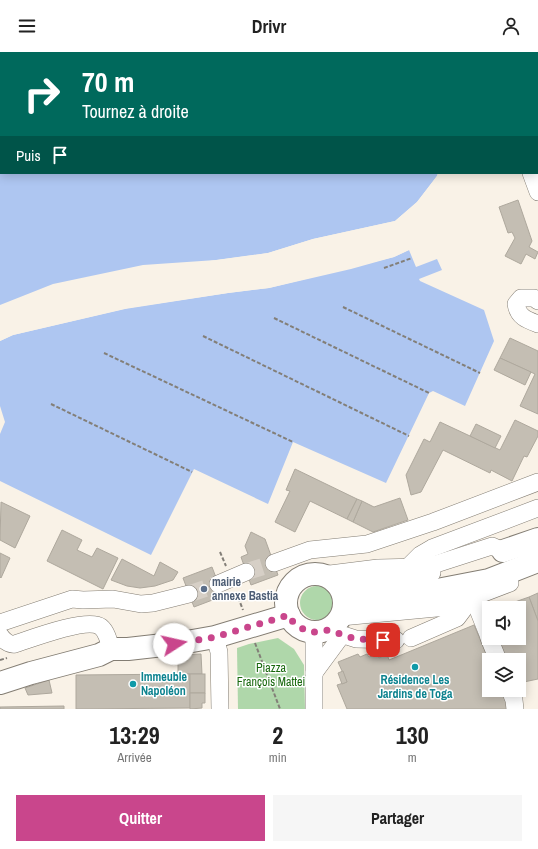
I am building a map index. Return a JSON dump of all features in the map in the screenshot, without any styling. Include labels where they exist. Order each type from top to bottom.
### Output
[{"type":"main road","points":[[447,588],[538,539]]},
{"type":"main road","points":[[538,550],[500,559],[425,582],[365,585],[313,574],[304,576],[290,589],[286,606],[293,622],[306,631],[334,625],[369,598],[447,588],[489,580],[538,561]]},
{"type":"main road","points":[[329,578],[343,595],[334,625]]},
{"type":"main road","points":[[0,683],[99,655],[111,649],[128,649],[181,643],[215,637],[289,615]]},
{"type":"street","points":[[531,174],[538,192]]},
{"type":"street","points":[[538,301],[534,298],[521,298],[516,304],[517,310],[523,318],[538,324]]},
{"type":"street","points":[[274,563],[310,550],[367,544],[433,522],[538,482]]},
{"type":"street","points":[[408,567],[420,555],[432,548],[538,508]]},
{"type":"street","points":[[329,578],[378,568],[433,565],[492,546],[500,559]]},
{"type":"street","points":[[218,584],[246,572]]},
{"type":"street","points":[[334,625],[447,607],[538,572]]},
{"type":"street","points":[[0,623],[72,599],[114,599],[141,604],[153,603],[189,594]]},
{"type":"street","points":[[470,599],[482,624]]},
{"type":"street","points":[[334,625],[356,639],[404,639],[457,618],[470,599]]},
{"type":"street","points":[[0,635],[6,641],[15,644],[43,634],[84,624],[92,624],[103,629],[111,649]]},
{"type":"street","points":[[314,709],[314,673],[334,625]]},
{"type":"street","points":[[314,673],[334,625]]},
{"type":"street","points":[[215,637],[219,652],[220,709]]},
{"type":"street","points":[[513,697],[514,709]]},
{"type":"path","points":[[384,268],[412,258]]},
{"type":"path","points":[[343,307],[480,374]]},
{"type":"path","points":[[274,318],[429,393]]},
{"type":"path","points":[[203,336],[409,436]]},
{"type":"path","points":[[104,353],[293,442]]},
{"type":"path","points":[[52,404],[192,472]]},
{"type":"green space","points":[[320,586],[329,591],[333,596],[333,610],[329,615],[324,619],[314,620],[310,619],[301,610],[300,600],[301,596],[310,587]]},
{"type":"green space","name":"Piazza François Mattei","points":[[278,638],[294,649],[304,665],[305,709],[238,709],[237,648]]},
{"type":"water","points":[[0,174],[438,174],[417,202],[395,221],[313,239],[268,253],[216,260],[143,265],[53,284],[0,305]]},
{"type":"water","points":[[409,250],[416,267],[437,259],[442,270],[419,279],[420,281],[484,310],[494,341],[465,406],[433,391],[429,393],[386,483],[293,442],[268,504],[194,469],[151,555],[0,481],[0,434],[5,422],[0,406],[0,341],[13,335],[125,309],[269,288],[351,269],[394,257]]},
{"type":"pier","points":[[438,174],[440,174],[418,203],[396,223],[313,241],[268,255],[187,264],[268,253],[313,239],[395,221],[417,202]]},
{"type":"pier","points":[[408,248],[409,250],[394,257],[269,288],[128,308],[13,335],[0,341],[0,339],[13,333],[125,307],[228,291],[269,287],[394,255]]},
{"type":"building","points":[[518,200],[532,241],[529,247],[538,252],[535,259],[526,254],[521,264],[505,256],[515,238],[512,232],[508,233],[499,207]]},
{"type":"building","points":[[510,338],[538,351],[538,414],[520,406],[535,374],[500,358]]},
{"type":"building","points":[[500,358],[531,372],[525,385],[494,370]]},
{"type":"building","points":[[515,420],[538,431],[538,436],[527,457],[524,456],[512,481],[491,470],[490,473],[443,450],[421,492],[411,495],[406,475],[424,439],[430,442],[440,422],[500,450]]},
{"type":"building","points":[[476,424],[501,436],[495,448],[470,436]]},
{"type":"building","points":[[295,469],[357,499],[347,519],[310,501],[295,532],[275,522],[290,491],[286,490]]},
{"type":"building","points":[[400,498],[408,520],[373,532],[353,522],[362,501],[374,507]]},
{"type":"building","points":[[357,499],[362,501],[353,522],[347,519]]},
{"type":"building","points":[[1,502],[30,516],[15,548],[0,540]]},
{"type":"building","points":[[62,530],[82,540],[77,550],[92,557],[97,548],[118,558],[103,589],[47,561]]},
{"type":"building","points":[[251,532],[265,539],[278,575],[251,585],[241,557],[248,554],[245,546]]},
{"type":"building","points":[[0,553],[10,558],[1,578],[0,577]]},
{"type":"building","points":[[122,559],[154,576],[160,562],[178,572],[173,580],[155,586],[140,588],[127,586],[111,580]]},
{"type":"building","name":"mairie annexe Bastia","points":[[212,567],[223,596],[194,607],[183,578]]},
{"type":"building","points":[[538,593],[538,621],[529,597]]},
{"type":"building","points":[[529,597],[538,621],[538,679],[526,682],[526,653],[503,653],[500,645],[526,645],[526,601],[518,601]]},
{"type":"building","name":"Résidence Les Jardins de Toga","points":[[474,625],[486,653],[482,653],[482,697],[504,697],[508,709],[347,709],[337,685],[347,682],[338,662],[358,654],[360,657],[367,654],[369,657],[377,654],[379,658],[387,654],[389,660]]},
{"type":"building","points":[[201,654],[202,674],[178,674],[178,655]]},
{"type":"building","points":[[343,671],[347,682],[342,684],[338,673]]},
{"type":"building","name":"Immeuble Napoléon","points":[[190,674],[190,708],[76,709],[76,675]]},
{"type":"building","points":[[190,674],[205,674],[205,693],[190,693]]},
{"type":"building","points":[[49,680],[52,693],[28,695],[25,688]]},
{"type":"building","points":[[190,693],[205,693],[205,703],[202,703],[202,708],[190,709]]},
{"type":"building","points":[[64,706],[64,709],[0,709],[0,707]]},
{"type":"tunnel","points":[[246,572],[274,563]]},
{"type":"tunnel","points":[[189,594],[218,584]]},
{"type":"place","name":"mairie annexe Bastia","points":[[204,589]]},
{"type":"place","name":"Résidence Les Jardins de Toga","points":[[415,667]]},
{"type":"place","name":"Immeuble Napoléon","points":[[133,684]]},
{"type":"route","points":[[174,644],[215,637],[289,615],[293,622],[306,631],[321,632],[328,630],[356,639],[383,640]]}]
